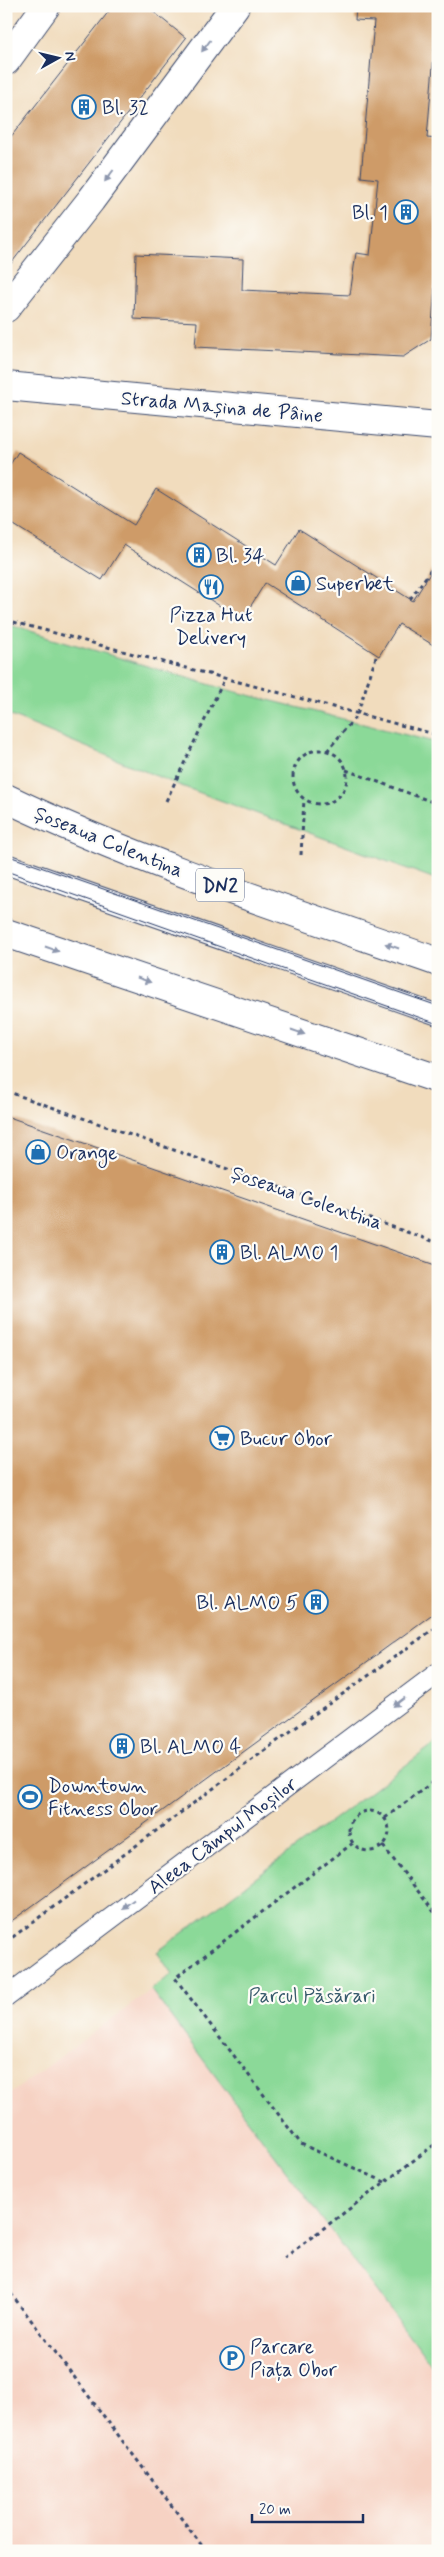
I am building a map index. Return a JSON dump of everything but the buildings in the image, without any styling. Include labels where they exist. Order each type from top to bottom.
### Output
[{"type":"main road","points":[[6,61],[46,6]]},
{"type":"main road","points":[[6,308],[91,200],[235,6]]},
{"type":"main road","name":"Strada Mașina de Pâine","points":[[6,386],[438,426]]},
{"type":"main road","name":"Șoseaua Colentina","points":[[6,798],[95,837],[242,893],[438,962]]},
{"type":"main road","points":[[6,933],[438,1079]]},
{"type":"lane","points":[[6,864],[438,1015]]},
{"type":"lane","name":"Aleea Câmpul Moșilor","points":[[12,1993],[438,1673]]},
{"type":"path","points":[[410,600],[438,560]]},
{"type":"path","points":[[6,620],[224,680],[438,735]]},
{"type":"path","points":[[327,751],[357,715],[377,654]]},
{"type":"path","points":[[166,801],[224,680]]},
{"type":"path","points":[[327,751],[335,754],[346,770],[347,777],[343,791],[332,802],[317,804],[304,799],[293,784],[295,765],[308,752],[327,751]]},
{"type":"path","points":[[346,770],[438,804]]},
{"type":"path","points":[[301,855],[304,799]]},
{"type":"path","name":"Șoseaua Colentina","points":[[6,1091],[438,1244]]},
{"type":"path","name":"Aleea Câmpul Moșilor","points":[[6,1942],[295,1728],[438,1626]]},
{"type":"path","points":[[385,1818],[438,1778]]},
{"type":"path","points":[[369,1810],[385,1818],[390,1829],[383,1846],[367,1852],[353,1843],[349,1827],[357,1814],[369,1810]]},
{"type":"path","points":[[353,1843],[175,1978],[301,2144],[385,2182]]},
{"type":"path","points":[[383,1846],[438,1917]]},
{"type":"path","points":[[284,2258],[438,2142]]},
{"type":"path","points":[[6,2287],[206,2551]]},
{"type":"shaded area","name":"Parcare Piața Obor","points":[[151,1990],[438,2374],[438,2551],[6,2551],[6,2097]]},
{"type":"green space","points":[[6,624],[221,688],[438,743],[438,880],[176,784],[6,714]]},
{"type":"green space","name":"Parcul Păsărari","points":[[438,1741],[438,2374],[151,1990],[172,1974],[157,1952]]},
{"type":"tram line","points":[[6,855],[438,1006]]},
{"type":"tram line","points":[[6,871],[438,1024]]},
{"type":"place","name":"Bl. 32","points":[[84,107]]},
{"type":"place","name":"Bl. 1","points":[[406,212]]},
{"type":"place","name":"Bl. 34","points":[[199,555]]},
{"type":"place","name":"Superbet","points":[[298,583]]},
{"type":"place","name":"Pizza Hut Delivery","points":[[211,587]]},
{"type":"place","name":"Orange","points":[[38,1152]]},
{"type":"place","name":"Bl. ALMO 1","points":[[222,1252]]},
{"type":"place","name":"Bucur Obor","points":[[222,1438]]},
{"type":"place","name":"Bl. ALMO 5","points":[[316,1602]]},
{"type":"place","name":"Bl. ALMO 4","points":[[122,1746]]},
{"type":"place","name":"Downtown Fitness Obor","points":[[30,1797]]},
{"type":"place","name":"Parcare Piața Obor","points":[[232,2358]]}]
